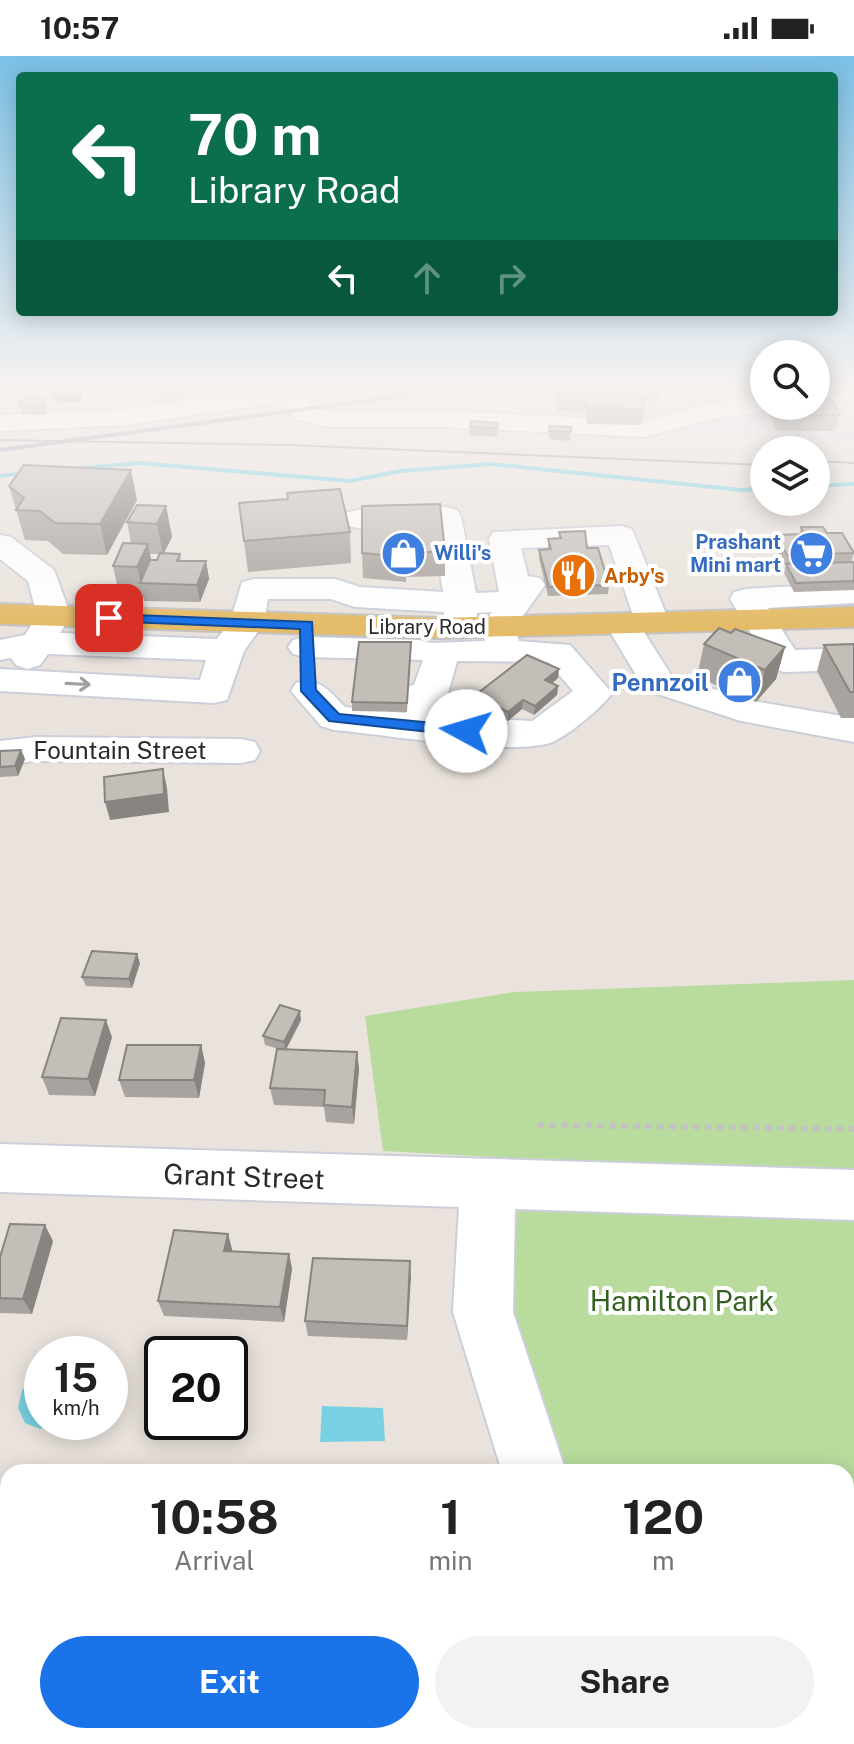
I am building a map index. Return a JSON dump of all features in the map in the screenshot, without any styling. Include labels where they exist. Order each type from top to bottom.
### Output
[{"type":"main road","name":"Library Road","points":[[237,636],[306,659],[354,612],[433,670]]},
{"type":"main road","points":[[0,614],[46,630]]},
{"type":"main road","name":"Library Road","points":[[507,627],[854,617]]},
{"type":"street","points":[[357,519],[446,516],[433,670],[489,733],[541,733],[594,693],[558,652],[507,627]]},
{"type":"street","points":[[507,627],[504,539],[621,535],[638,624],[658,682],[741,710],[854,730]]},
{"type":"street","points":[[0,544],[45,581],[46,630]]},
{"type":"street","points":[[0,580],[45,581]]},
{"type":"street","points":[[5,670],[214,692],[254,589],[335,589],[354,612]]},
{"type":"street","points":[[799,722],[784,661],[746,599],[854,593]]},
{"type":"street","points":[[306,659],[334,718],[433,670],[507,627]]},
{"type":"street","points":[[306,659],[433,670],[507,627]]},
{"type":"street","points":[[5,670],[46,630],[237,636]]},
{"type":"street","points":[[306,659],[356,684]]},
{"type":"street","points":[[784,661],[854,659]]},
{"type":"street","name":"Fountain Street","points":[[0,753],[36,749],[241,751]]},
{"type":"street","name":"Grant Street","points":[[0,1168],[854,1195]]},
{"type":"street","points":[[488,1184],[483,1312],[531,1464]]},
{"type":"path","points":[[537,1125],[854,1129]]},
{"type":"green space","name":"Hamilton Park","points":[[854,980],[854,1464],[556,1464],[508,1311],[518,1206],[510,1158],[383,1151],[365,1016],[514,992]]},
{"type":"water","points":[[24,1388],[24,1421],[18,1408]]},
{"type":"water","points":[[322,1406],[383,1408],[385,1441],[320,1442]]},
{"type":"building","points":[[21,469],[131,470],[100,524],[55,523],[40,511],[16,510],[24,498],[9,486]]},
{"type":"building","points":[[340,489],[350,532],[244,541],[239,503],[288,499],[287,493]]},
{"type":"building","points":[[440,504],[445,552],[406,552],[406,557],[362,553],[362,506]]},
{"type":"building","points":[[137,505],[166,506],[157,524],[127,522]]},
{"type":"building","points":[[801,527],[823,527],[827,533],[842,533],[854,553],[787,555],[776,535],[804,534]]},
{"type":"building","name":"Arby's","points":[[585,531],[587,548],[598,548],[609,585],[549,587],[539,550],[551,549],[548,539],[561,538],[559,532]]},
{"type":"building","points":[[123,543],[148,544],[137,567],[113,566]]},
{"type":"building","points":[[160,553],[180,554],[177,561],[206,561],[197,585],[140,583],[150,560],[157,560]]},
{"type":"building","points":[[854,562],[854,581],[796,583],[786,564]]},
{"type":"building","points":[[719,628],[731,633],[735,629],[785,647],[765,670],[704,644]]},
{"type":"building","points":[[359,642],[411,642],[407,703],[352,702]]},
{"type":"building","points":[[854,644],[854,692],[850,692],[824,645]]},
{"type":"building","points":[[527,655],[559,669],[545,680],[558,686],[535,706],[523,700],[508,712],[474,696]]},
{"type":"building","points":[[21,750],[15,766],[0,767],[0,751]]},
{"type":"building","points":[[163,769],[164,794],[105,802],[104,777]]},
{"type":"building","points":[[92,951],[137,954],[129,979],[82,977]]},
{"type":"building","points":[[280,1005],[300,1011],[284,1042],[263,1036]]},
{"type":"building","points":[[61,1018],[106,1020],[88,1079],[42,1077]]},
{"type":"building","points":[[127,1045],[201,1045],[194,1080],[119,1080]]},
{"type":"building","points":[[277,1049],[357,1052],[352,1107],[324,1105],[325,1090],[270,1088]]},
{"type":"building","points":[[10,1224],[45,1225],[23,1299],[0,1298],[0,1257]]},
{"type":"building","points":[[174,1230],[228,1234],[224,1251],[289,1254],[280,1307],[158,1301]]},
{"type":"building","points":[[313,1258],[410,1261],[407,1326],[305,1321]]},
{"type":"waterway","points":[[207,469],[350,481],[430,469]]},
{"type":"waterway","points":[[538,469],[750,490]]},
{"type":"waterway","points":[[0,476],[30,473]]},
{"type":"waterway","points":[[830,485],[854,484]]},
{"type":"place","name":"Willi's","points":[[403,553]]},
{"type":"place","name":"Prashant Mini mart","points":[[812,553]]},
{"type":"place","name":"Arby's","points":[[573,576]]},
{"type":"place","name":"Pennzoil","points":[[740,682]]},
{"type":"route","points":[[109,618],[307,625],[305,672],[309,691],[334,718],[466,731]]}]
